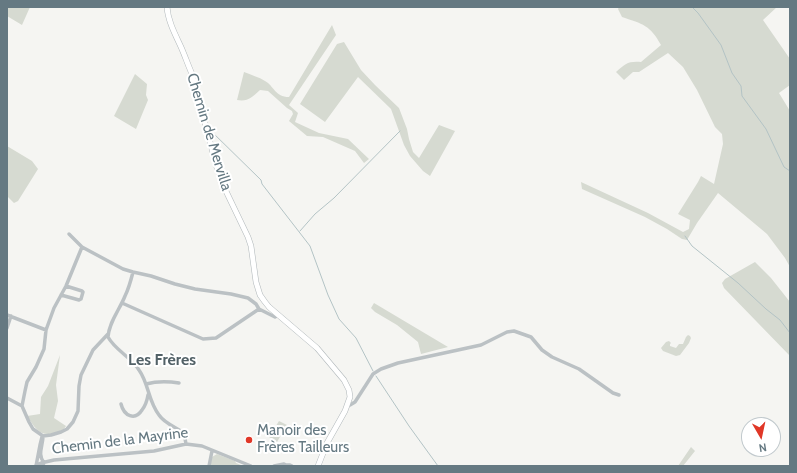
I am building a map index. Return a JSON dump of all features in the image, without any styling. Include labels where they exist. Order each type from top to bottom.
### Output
[{"type":"street","name":"Chemin de Mervilla","points":[[167,7],[172,26],[192,74],[221,178],[251,246],[256,282],[260,295],[269,307],[279,315]]},
{"type":"street","points":[[69,234],[82,247],[113,264],[133,272],[195,289],[248,298],[256,304],[259,309],[275,317],[279,315],[317,348],[344,380],[350,393],[346,411],[327,443],[318,466]]},
{"type":"street","points":[[82,247],[66,286],[54,308],[46,330],[44,350],[27,382],[22,406],[33,429],[43,436],[61,432],[67,429],[73,422],[78,411],[81,375],[93,350],[108,334],[122,303],[133,272]]},
{"type":"street","points":[[61,295],[79,300],[81,299],[82,291],[66,286]]},
{"type":"street","points":[[122,303],[203,339],[216,338],[259,309]]},
{"type":"street","points":[[7,328],[9,316],[46,330]]},
{"type":"street","points":[[348,406],[355,402],[373,374],[381,369],[398,363],[481,345],[510,331],[520,333],[531,338],[542,350],[552,357],[579,369],[613,393],[619,395]]},
{"type":"street","points":[[108,334],[111,342],[139,369],[144,378],[151,402],[159,416],[184,434],[186,444]]},
{"type":"street","points":[[146,384],[160,381],[178,383]]},
{"type":"street","points":[[121,404],[125,413],[129,416],[135,416],[141,412],[146,404],[148,392]]},
{"type":"street","points":[[7,398],[22,406]]},
{"type":"street","points":[[43,436],[40,455],[43,464]]},
{"type":"street","points":[[36,466],[43,436]]},
{"type":"street","name":"Chemin de la Mayrine","points":[[36,466],[41,463],[43,464],[54,460],[154,451],[186,444],[202,446],[251,466]]},
{"type":"street","points":[[209,466],[212,451]]},
{"type":"street","points":[[274,466],[284,464],[286,466],[292,466]]},
{"type":"shaded area","points":[[7,7],[30,7],[22,25],[7,16]]},
{"type":"shaded area","points":[[619,7],[777,7],[763,20],[790,59],[790,85],[779,93],[790,111],[790,267],[767,234],[718,193],[687,240],[682,239],[645,217],[582,189],[581,182],[648,213],[683,232],[689,229],[690,220],[678,214],[701,176],[714,184],[723,144],[722,134],[715,127],[697,90],[683,67],[668,53],[639,72],[633,72],[624,80],[616,72],[627,64],[641,62],[661,45],[653,33],[645,26],[622,17],[618,9]]},
{"type":"shaded area","points":[[332,25],[336,35],[289,105],[298,113],[295,122],[319,133],[348,139],[369,159],[364,163],[355,151],[323,137],[307,136],[289,121],[293,114],[292,111],[268,91],[260,90],[247,100],[237,100],[244,72],[265,81],[284,97],[289,97]]},
{"type":"shaded area","points":[[344,42],[361,70],[399,108],[407,129],[413,152],[419,158],[439,125],[455,131],[430,176],[423,171],[410,156],[404,145],[391,109],[358,77],[325,122],[300,104],[337,44]]},
{"type":"shaded area","points":[[135,74],[147,84],[146,95],[148,100],[136,129],[114,116]]},
{"type":"shaded area","points":[[7,146],[32,161],[38,169],[18,201],[14,203],[7,196]]},
{"type":"shaded area","points":[[755,262],[771,278],[790,302],[790,356],[724,288],[722,283],[725,279]]},
{"type":"shaded area","points":[[374,303],[448,347],[421,354],[418,342],[397,325],[375,312],[371,308]]},
{"type":"shaded area","points":[[688,335],[691,338],[689,343],[680,355],[676,356],[663,351],[661,348],[666,342],[669,341],[671,343],[670,346],[676,348],[679,344],[683,344]]},
{"type":"shaded area","points":[[60,355],[56,385],[58,401],[54,418],[66,426],[58,432],[47,434],[36,429],[27,416],[40,414],[41,397],[48,386]]},
{"type":"shaded area","points":[[279,421],[287,425],[277,442],[269,437]]},
{"type":"shaded area","points":[[691,447],[695,451],[683,466],[678,466]]},
{"type":"shaded area","points":[[217,454],[243,466],[210,466],[212,457]]},
{"type":"waterway","points":[[692,7],[721,45],[732,73],[741,86],[742,96],[766,129],[784,167],[790,171]]},
{"type":"waterway","points":[[211,131],[261,180],[262,184],[310,246],[328,295],[339,319],[356,338],[373,371]]},
{"type":"waterway","points":[[300,231],[315,214],[334,198],[400,131]]},
{"type":"waterway","points":[[685,236],[692,246],[738,283],[780,320],[790,333]]},
{"type":"waterway","points":[[376,376],[438,466]]},
{"type":"place","name":"Manoir des Frères Tailleurs","points":[[249,440]]},
{"type":"district","name":"Les Frères","points":[[162,360]]}]
